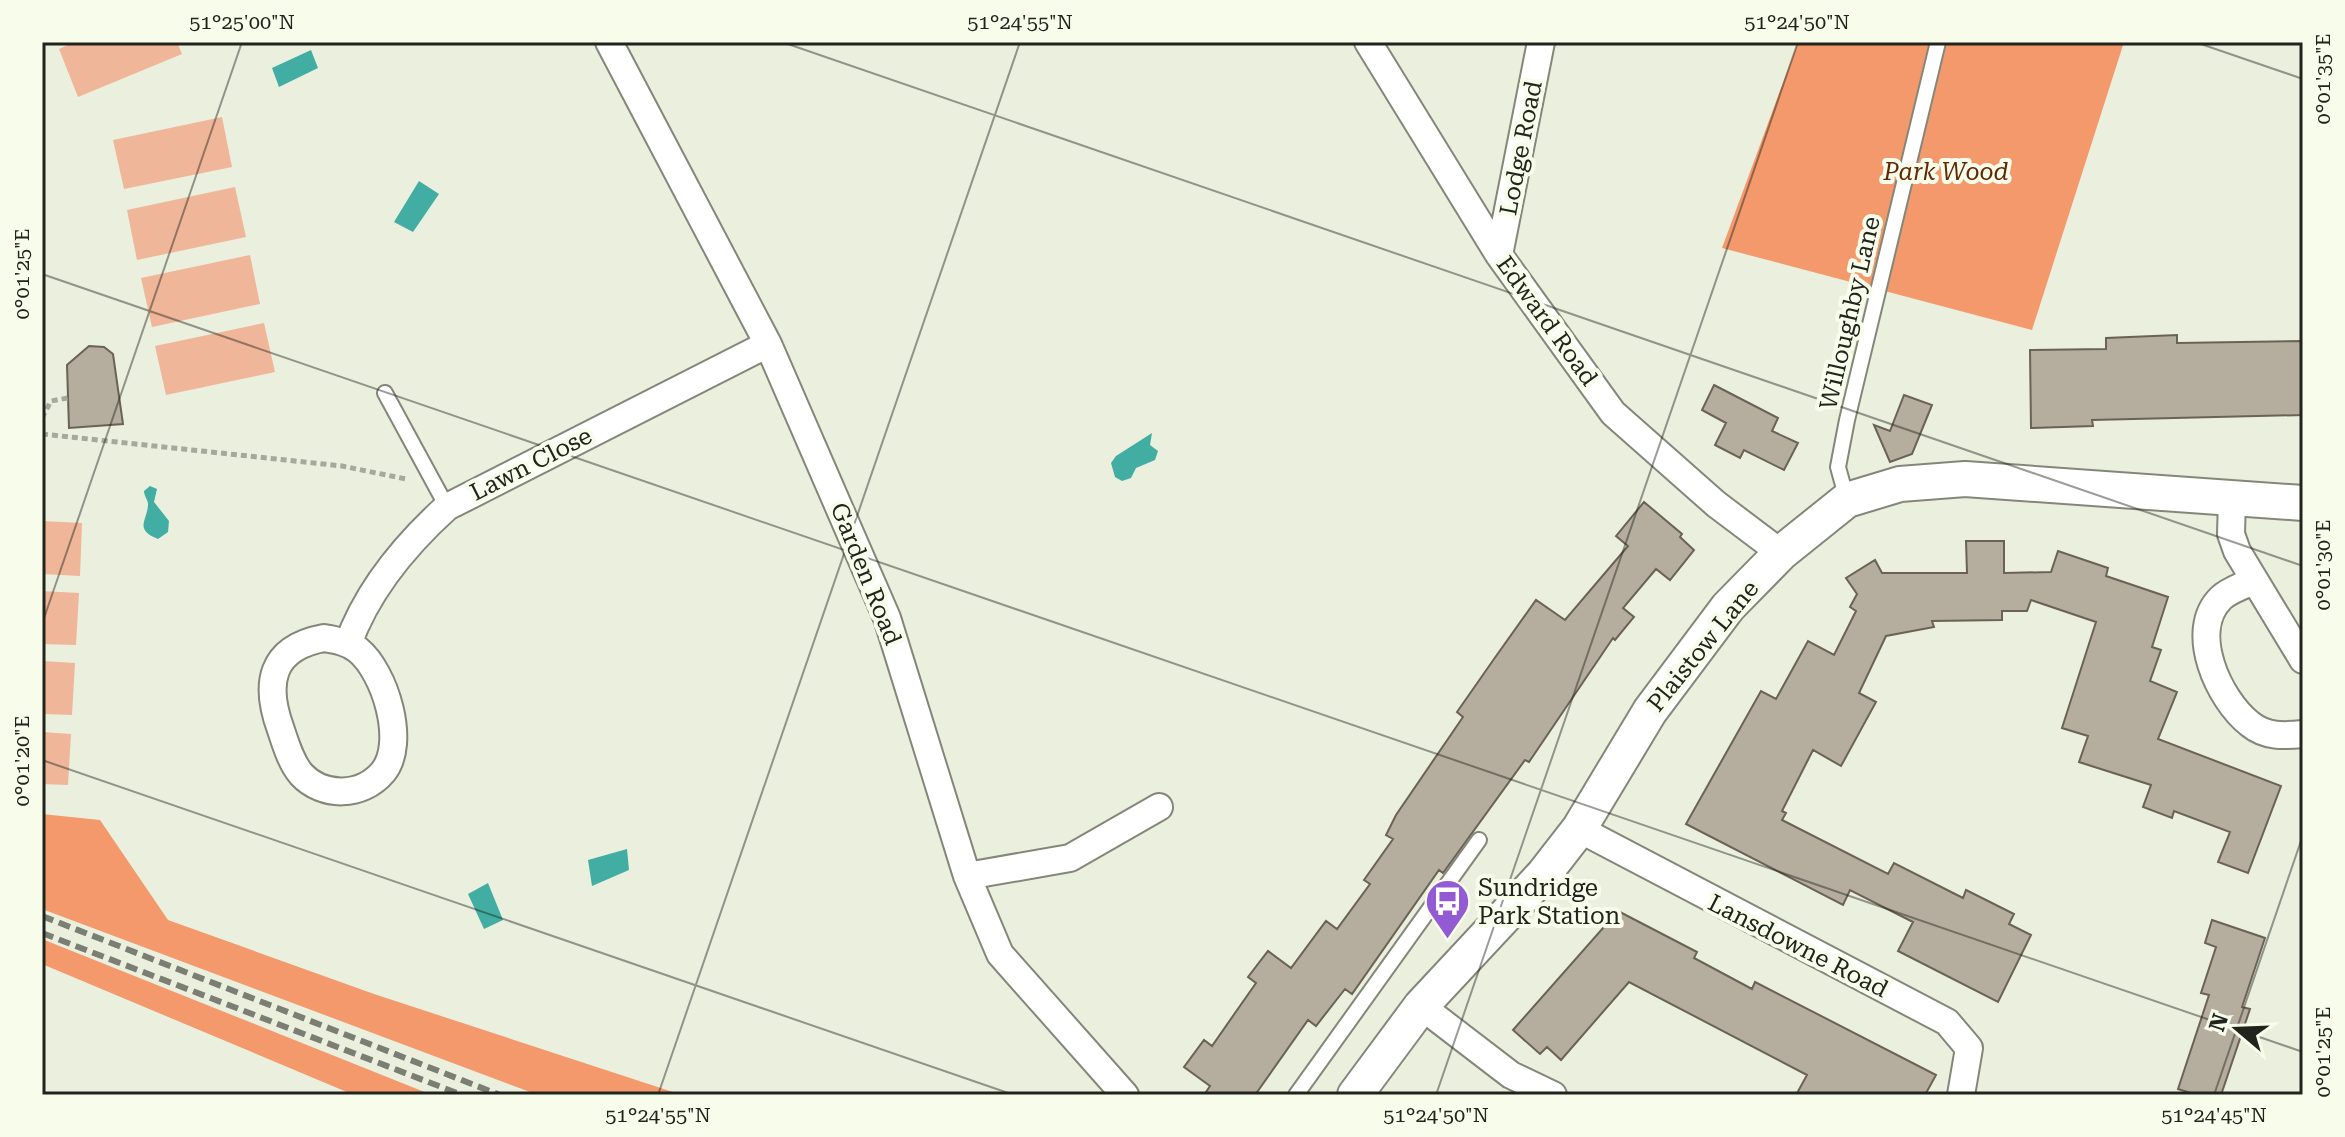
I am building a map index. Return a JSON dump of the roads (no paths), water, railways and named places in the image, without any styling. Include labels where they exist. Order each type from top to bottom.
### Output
[{"type":"street","name":"Garden Road","points":[[609,42],[768,344],[887,618],[967,876],[1000,954],[1125,1095]]},
{"type":"street","name":"Edward Road","points":[[1368,42],[1499,255],[1613,413],[1716,504],[1781,553]]},
{"type":"street","name":"Lodge Road","points":[[1499,255],[1541,42]]},
{"type":"street","name":"Lawn Close","points":[[348,644],[357,619],[380,583],[425,527],[441,496],[768,344]]},
{"type":"street","name":"Plaistow Lane","points":[[1355,1095],[1421,1006],[1510,914],[1579,829],[1650,711],[1728,607],[1781,553],[1847,500],[1900,484],[1965,479],[2026,480],[2303,503]]},
{"type":"street","points":[[2232,499],[2231,534],[2237,551],[2303,660]]},
{"type":"street","points":[[2254,580],[2222,597],[2211,612],[2206,635],[2216,677],[2231,704],[2251,726],[2277,737],[2303,734]]},
{"type":"street","points":[[324,638],[348,644],[369,661],[394,723],[396,741],[392,758],[369,785],[334,792],[317,786],[302,775],[292,760],[271,698],[272,680],[285,656],[306,641],[324,638]]},
{"type":"street","points":[[967,876],[1070,858],[1159,807]]},
{"type":"street","name":"Lansdowne Road","points":[[1579,829],[1947,1022],[1969,1048],[1961,1095]]},
{"type":"street","points":[[1421,1006],[1511,1075],[1553,1095]]},
{"type":"lane","name":"Willoughby Lane","points":[[1847,500],[1838,467],[1847,420],[1938,42]]},
{"type":"lane","points":[[385,393],[441,496]]},
{"type":"lane","points":[[1296,1095],[1479,840]]},
{"type":"water","points":[[311,50],[318,68],[279,87],[272,68]]},
{"type":"water","points":[[419,181],[439,194],[413,232],[394,222]]},
{"type":"water","points":[[1152,433],[1150,445],[1158,451],[1155,460],[1136,468],[1131,478],[1122,481],[1115,477],[1111,463],[1116,456]]},
{"type":"water","points":[[150,486],[157,489],[154,502],[169,521],[168,532],[158,539],[144,528],[148,504],[144,491]]},
{"type":"water","points":[[627,849],[629,870],[592,886],[588,860]]},
{"type":"water","points":[[488,883],[503,920],[484,929],[468,894]]},
{"type":"railway","points":[[42,916],[500,1095]]},
{"type":"railway","points":[[42,933],[462,1095]]},
{"type":"place","name":"Sundridge Park Station","points":[[1447,941]]},
{"type":"park label","name":"Park Wood","points":[[1946,172]]}]
